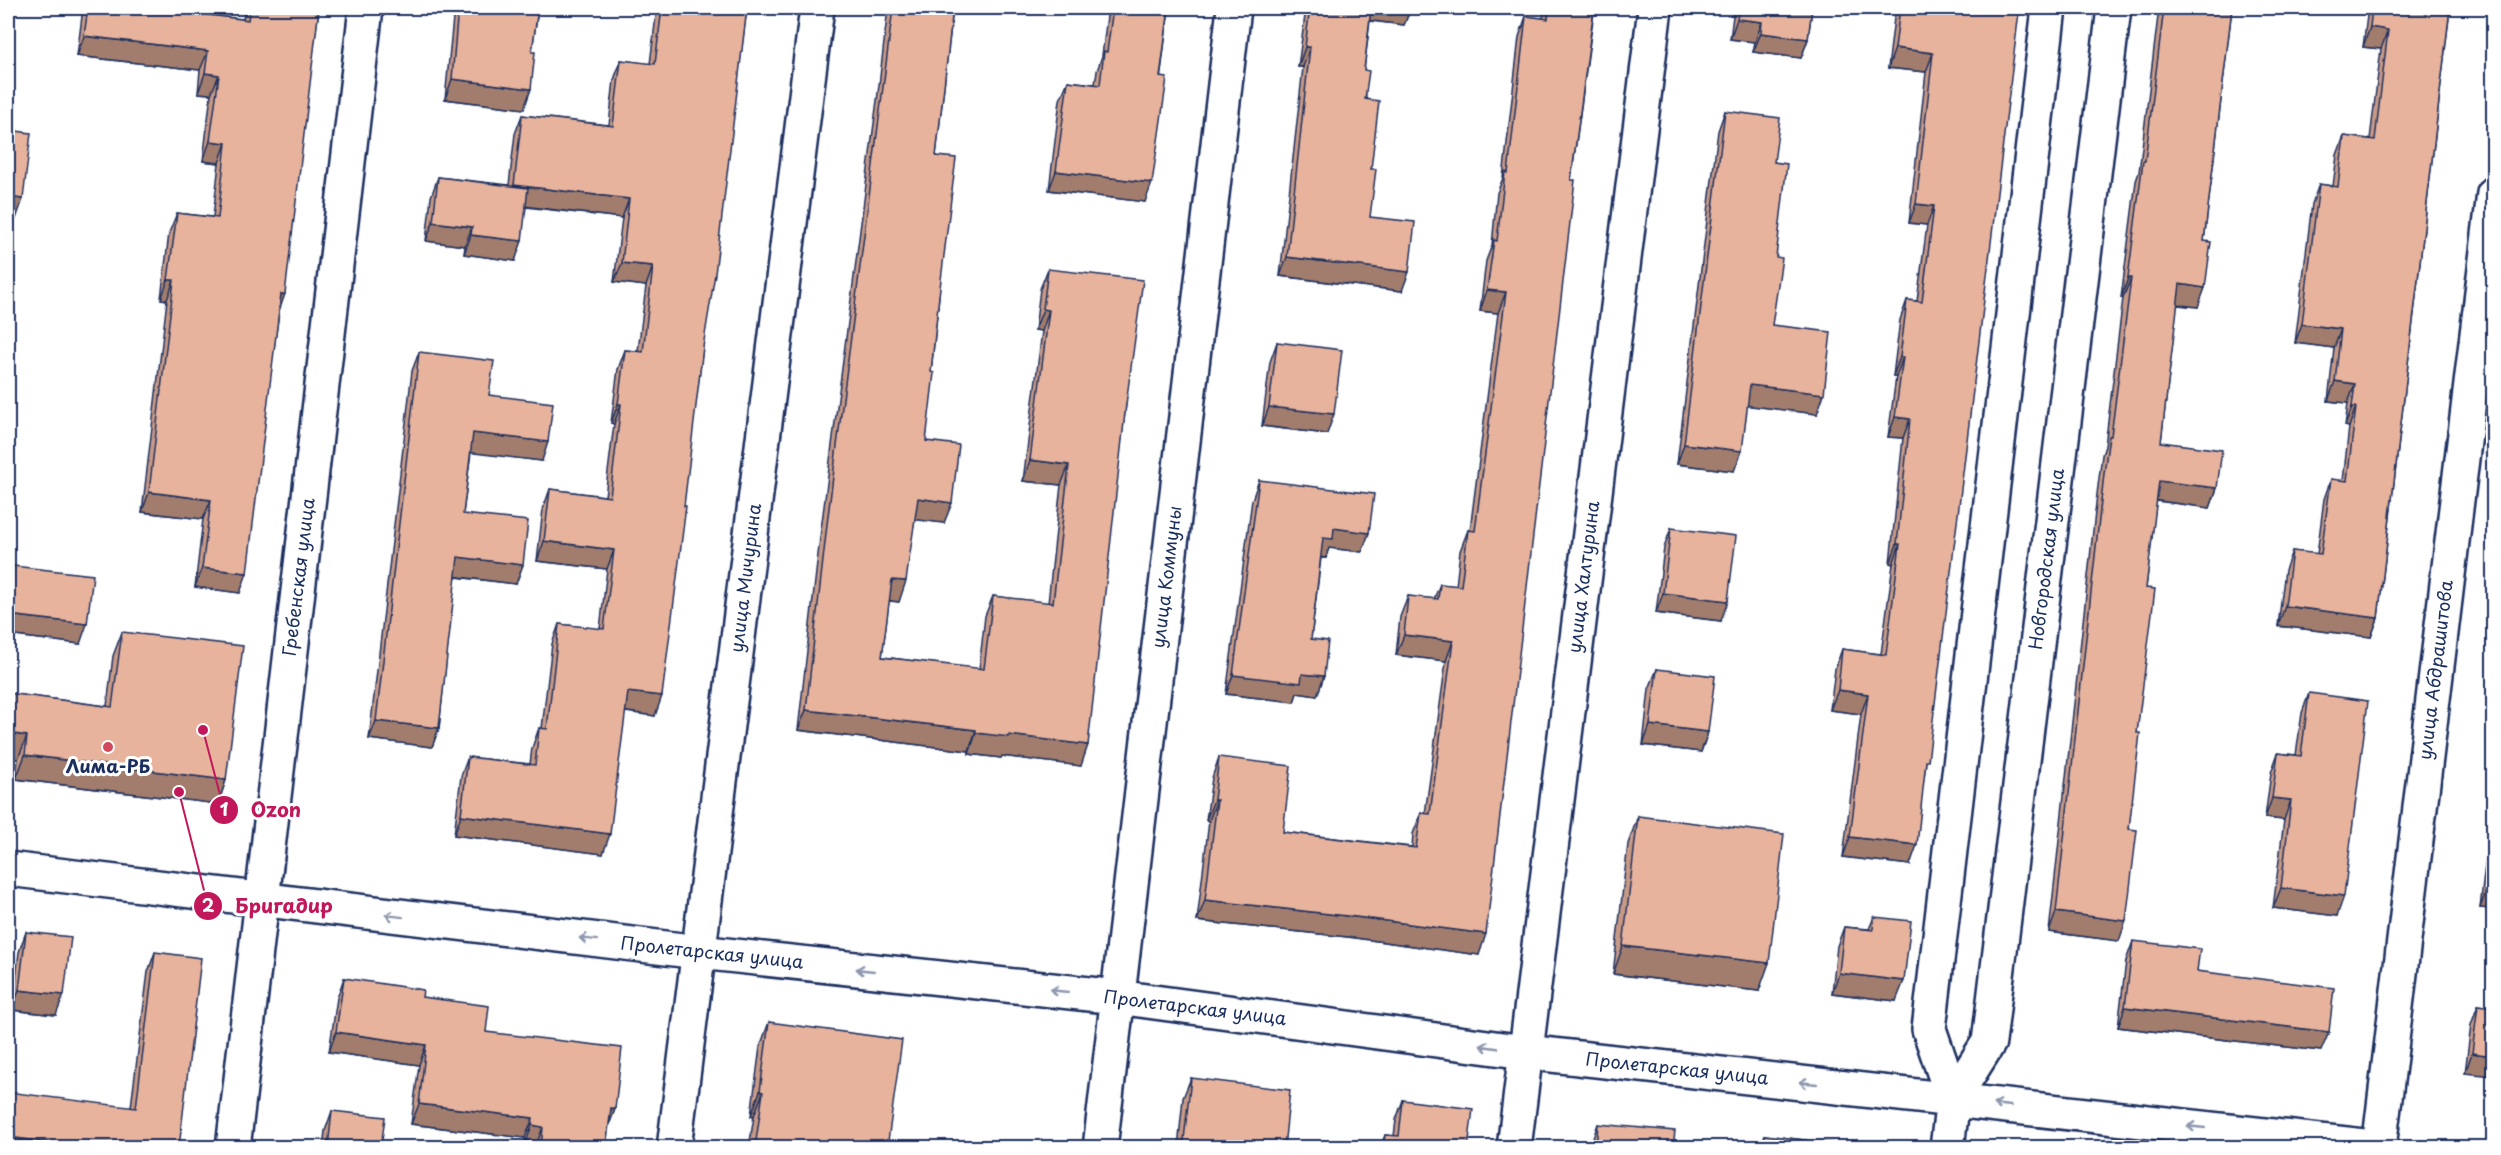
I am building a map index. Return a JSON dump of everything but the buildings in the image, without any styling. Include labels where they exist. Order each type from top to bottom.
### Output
[{"type":"street","name":"Гребенская улица","points":[[233,1148],[366,8]]},
{"type":"street","name":"улица Мичурина","points":[[674,1148],[817,8]]},
{"type":"street","name":"улица Коммуны","points":[[1100,1148],[1234,8]]},
{"type":"street","name":"улица Халтурина","points":[[1514,1148],[1655,8]]},
{"type":"street","name":"Новгородская улица","points":[[1953,1099],[1929,1029],[2049,8]]},
{"type":"street","name":"Новгородская улица","points":[[1947,1148],[1953,1099],[1989,1042],[2114,8]]},
{"type":"street","name":"улица Абдрашитова","points":[[2380,1147],[2493,193]]},
{"type":"street","name":"Пролетарская улица","points":[[8,869],[699,952],[1117,997],[1525,1052],[2380,1147]]},
{"type":"place","name":"Ozon","points":[[203,730]]},
{"type":"place","name":"Лима-РБ","points":[[108,747]]},
{"type":"place","name":"Бригадир","points":[[179,792]]}]
